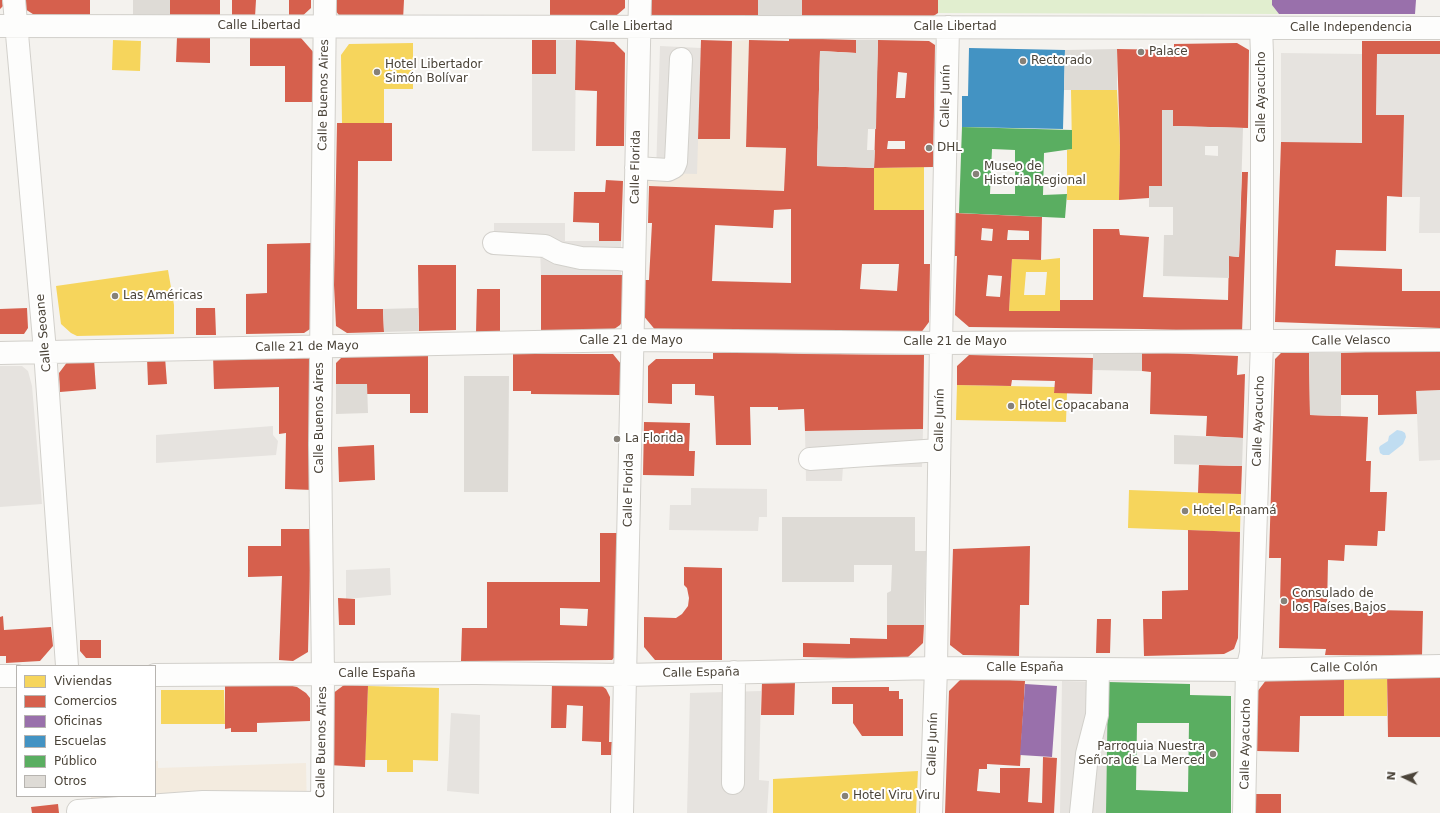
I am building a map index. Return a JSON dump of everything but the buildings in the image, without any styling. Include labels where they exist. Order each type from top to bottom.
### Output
[{"type":"street","name":"Calle Seoane","points":[[14,0],[8,26],[46,351],[67,665]]},
{"type":"street","name":"Calle Buenos Aires","points":[[322,808],[323,674],[317,445],[320,347],[325,0]]},
{"type":"street","name":"Calle Florida","points":[[622,813],[640,0]]},
{"type":"street","name":"Calle Libertad","points":[[8,26],[1261,28]]},
{"type":"street","name":"Calle Junín","points":[[931,813],[936,668],[948,27]]},
{"type":"street","name":"Calle Independencia","points":[[1261,28],[1440,28]]},
{"type":"street","name":"Calle Ayacucho","points":[[1244,813],[1247,670],[1251,653],[1262,342],[1261,28]]},
{"type":"street","points":[[636,168],[668,170],[674,167],[676,162],[680,59]]},
{"type":"street","points":[[494,243],[545,246],[558,253],[581,258],[634,261]]},
{"type":"street","name":"Calle 21 de Mayo","points":[[0,353],[632,340],[1262,342]]},
{"type":"street","name":"Calle Velasco","points":[[1262,342],[1440,340]]},
{"type":"street","points":[[810,459],[939,450]]},
{"type":"street","name":"Calle Colón","points":[[1247,670],[1440,666]]},
{"type":"street","name":"Calle España","points":[[156,675],[475,673],[624,674],[936,668],[1247,670]]},
{"type":"street","points":[[1081,813],[1087,754],[1096,715],[1098,669]]},
{"type":"street","points":[[733,783],[734,672]]},
{"type":"street","points":[[0,676],[16,676]]},
{"type":"street","points":[[78,807],[203,802],[322,808]]},
{"type":"shaded area","points":[[556,40],[576,40],[575,151],[532,151],[532,74],[556,74]]},
{"type":"shaded area","points":[[749,40],[746,147],[786,148],[784,191],[645,186],[645,172],[698,139],[730,139],[732,41]]},
{"type":"shaded area","points":[[660,46],[701,48],[697,174],[656,173]]},
{"type":"shaded area","points":[[1281,53],[1362,54],[1362,143],[1281,142]]},
{"type":"shaded area","points":[[1377,54],[1440,54],[1440,233],[1419,233],[1420,197],[1402,197],[1404,115],[1376,115]]},
{"type":"shaded area","points":[[494,223],[565,223],[565,241],[621,241],[621,275],[541,275],[540,247],[494,247]]},
{"type":"shaded area","points":[[0,366],[22,366],[28,371],[32,386],[42,504],[0,507]]},
{"type":"shaded area","points":[[1440,390],[1440,460],[1419,461],[1416,391]]},
{"type":"shaded area","points":[[273,426],[273,435],[278,441],[276,455],[156,463],[156,435]]},
{"type":"shaded area","points":[[923,429],[922,467],[843,467],[842,481],[806,481],[805,431]]},
{"type":"shaded area","points":[[691,488],[767,489],[767,517],[759,517],[758,531],[669,530],[670,505],[691,505]]},
{"type":"shaded area","points":[[390,568],[391,595],[346,599],[346,570]]},
{"type":"shaded area","points":[[1062,681],[1108,682],[1106,813],[1060,813]]},
{"type":"shaded area","points":[[761,691],[759,780],[769,781],[767,813],[687,813],[690,693]]},
{"type":"shaded area","points":[[451,713],[480,715],[479,794],[447,791]]},
{"type":"shaded area","points":[[156,761],[158,761],[158,768],[306,763],[307,813],[91,813],[91,797],[156,797]]},
{"type":"green space","points":[[938,0],[1272,0],[1272,5],[1279,14],[938,13]]},
{"type":"water","points":[[1397,430],[1405,433],[1406,437],[1403,444],[1389,455],[1383,455],[1380,453],[1380,446],[1388,441],[1389,436]]},
{"type":"place","name":"Palace","points":[[1141,52]]},
{"type":"place","name":"Rectorado","points":[[1023,61]]},
{"type":"place","name":"Hotel Libertador Simón Bolívar","points":[[377,72]]},
{"type":"place","name":"DHL","points":[[929,148]]},
{"type":"place","name":"Museo de Historia Regional","points":[[976,174]]},
{"type":"place","name":"Las Américas","points":[[115,296]]},
{"type":"place","name":"Hotel Copacabana","points":[[1011,406]]},
{"type":"place","name":"La Florida","points":[[617,439]]},
{"type":"place","name":"Hotel Panamá","points":[[1185,511]]},
{"type":"place","name":"Consulado de los Países Bajos","points":[[1284,601]]},
{"type":"place","name":"Parroquia Nuestra Señora de La Merced","points":[[1213,754]]},
{"type":"place","name":"Hotel Viru Viru","points":[[845,796]]}]
